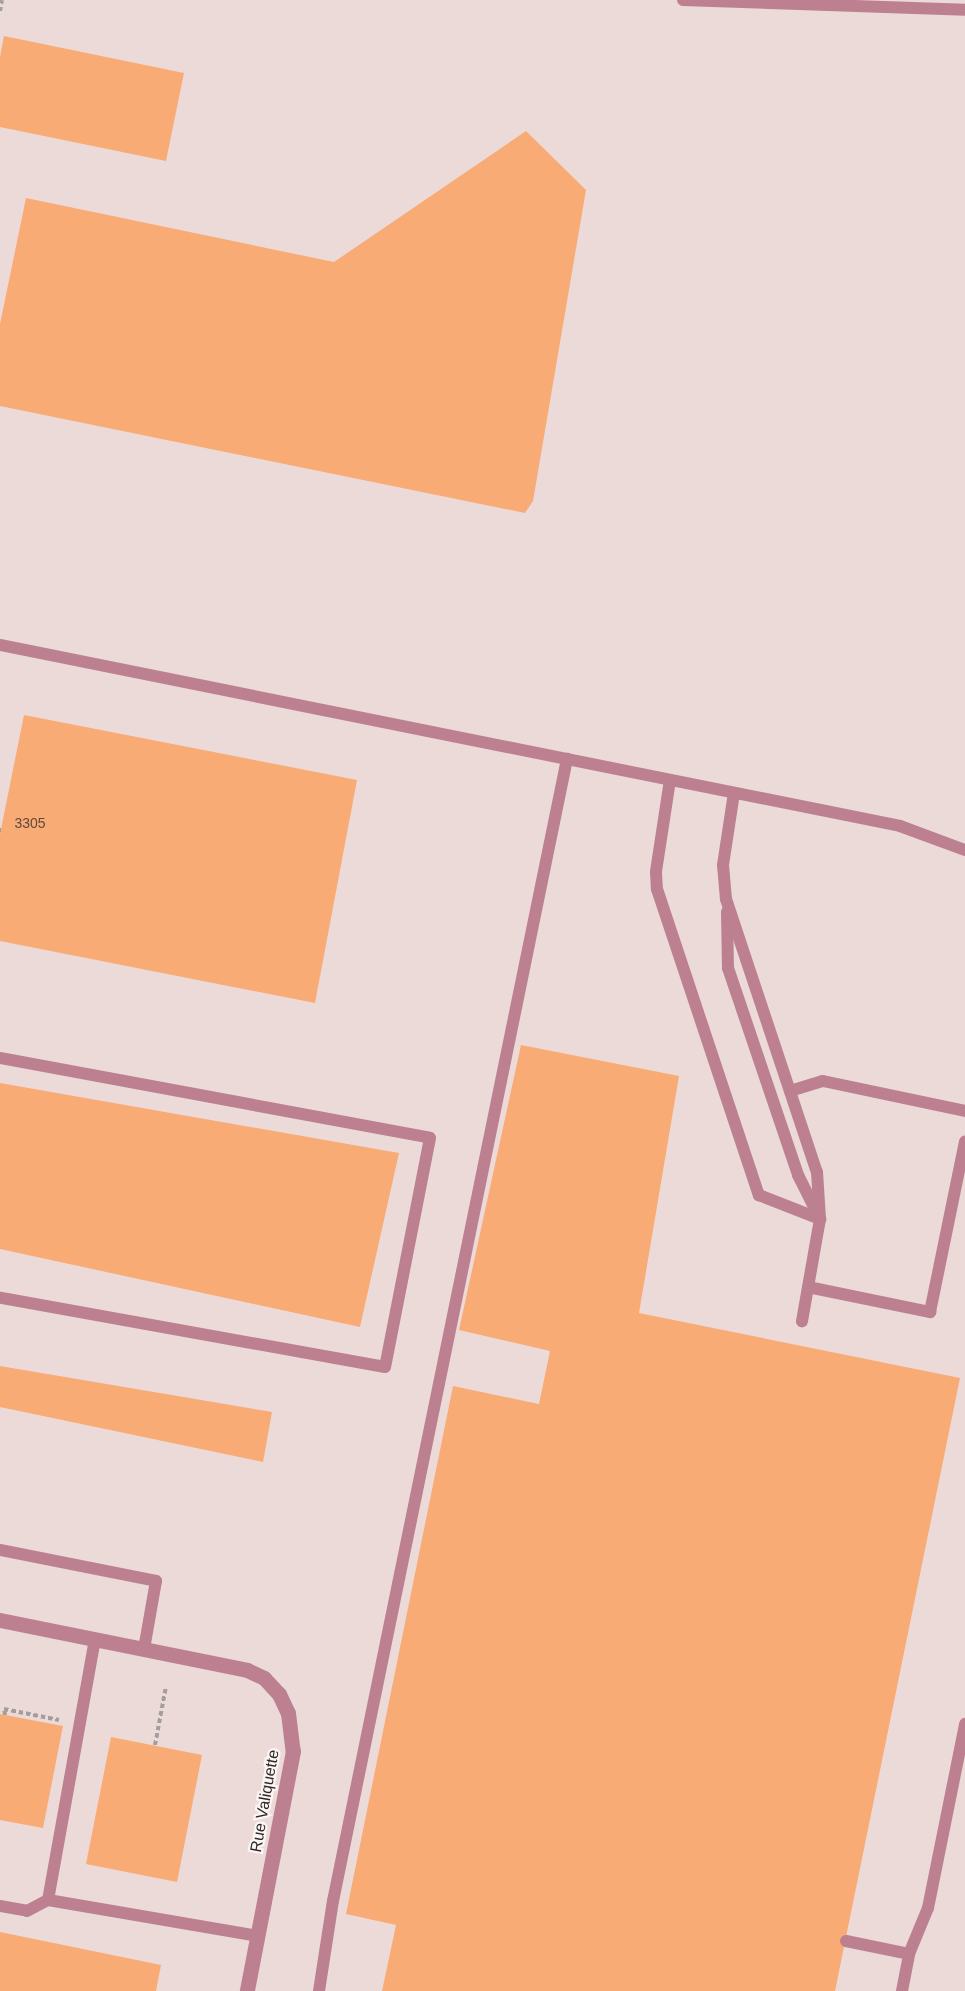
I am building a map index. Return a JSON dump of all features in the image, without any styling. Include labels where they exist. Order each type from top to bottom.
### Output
[{"type":"street","name":"Rue Valiquette","points":[[0,1620],[247,1670],[264,1678],[279,1694],[288,1713],[293,1751],[247,1991]]},
{"type":"lane","points":[[682,0],[965,10]]},
{"type":"lane","points":[[0,645],[900,826],[965,850]]},
{"type":"lane","points":[[320,1991],[333,1901],[567,759]]},
{"type":"lane","points":[[670,780],[656,872],[657,890],[759,1195],[820,1219]]},
{"type":"lane","points":[[734,793],[723,865],[728,968],[798,1175],[820,1219]]},
{"type":"lane","points":[[726,899],[818,1172],[820,1219],[802,1321]]},
{"type":"lane","points":[[0,1058],[430,1138],[385,1367],[0,1298]]},
{"type":"lane","points":[[790,1091],[824,1081],[965,1111]]},
{"type":"lane","points":[[808,1287],[930,1312],[965,1142]]},
{"type":"lane","points":[[0,1550],[156,1581],[144,1649]]},
{"type":"lane","points":[[48,1900],[95,1639]]},
{"type":"lane","points":[[902,1991],[909,1954],[928,1908],[965,1724]]},
{"type":"lane","points":[[0,1906],[27,1911],[48,1900],[258,1936]]},
{"type":"lane","points":[[846,1941],[909,1954]]},
{"type":"path","points":[[0,11],[2,0]]},
{"type":"path","points":[[155,1745],[166,1686]]},
{"type":"path","points":[[5,1715],[4,1709],[63,1721]]},
{"type":"shaded area","points":[[0,0],[965,0],[965,1991],[0,1991]]},
{"type":"building","points":[[4,36],[184,73],[166,161],[0,127],[0,57]]},
{"type":"building","points":[[526,131],[586,190],[533,501],[525,513],[0,406],[0,324],[26,198],[334,262]]},
{"type":"building","points":[[24,715],[357,780],[315,1003],[0,941],[0,834]]},
{"type":"building","points":[[521,1045],[679,1076],[639,1313],[960,1378],[835,1991],[382,1991],[396,1925],[346,1914],[453,1386],[539,1404],[550,1351],[459,1330]]},
{"type":"building","points":[[0,1083],[399,1153],[360,1327],[0,1249]]},
{"type":"building","points":[[0,1366],[272,1412],[263,1462],[0,1407]]},
{"type":"building","points":[[0,1714],[63,1726],[43,1828],[0,1820]]},
{"type":"building","points":[[111,1737],[202,1755],[177,1882],[86,1864]]},
{"type":"building","points":[[0,1932],[161,1965],[156,1991],[0,1991]]}]
